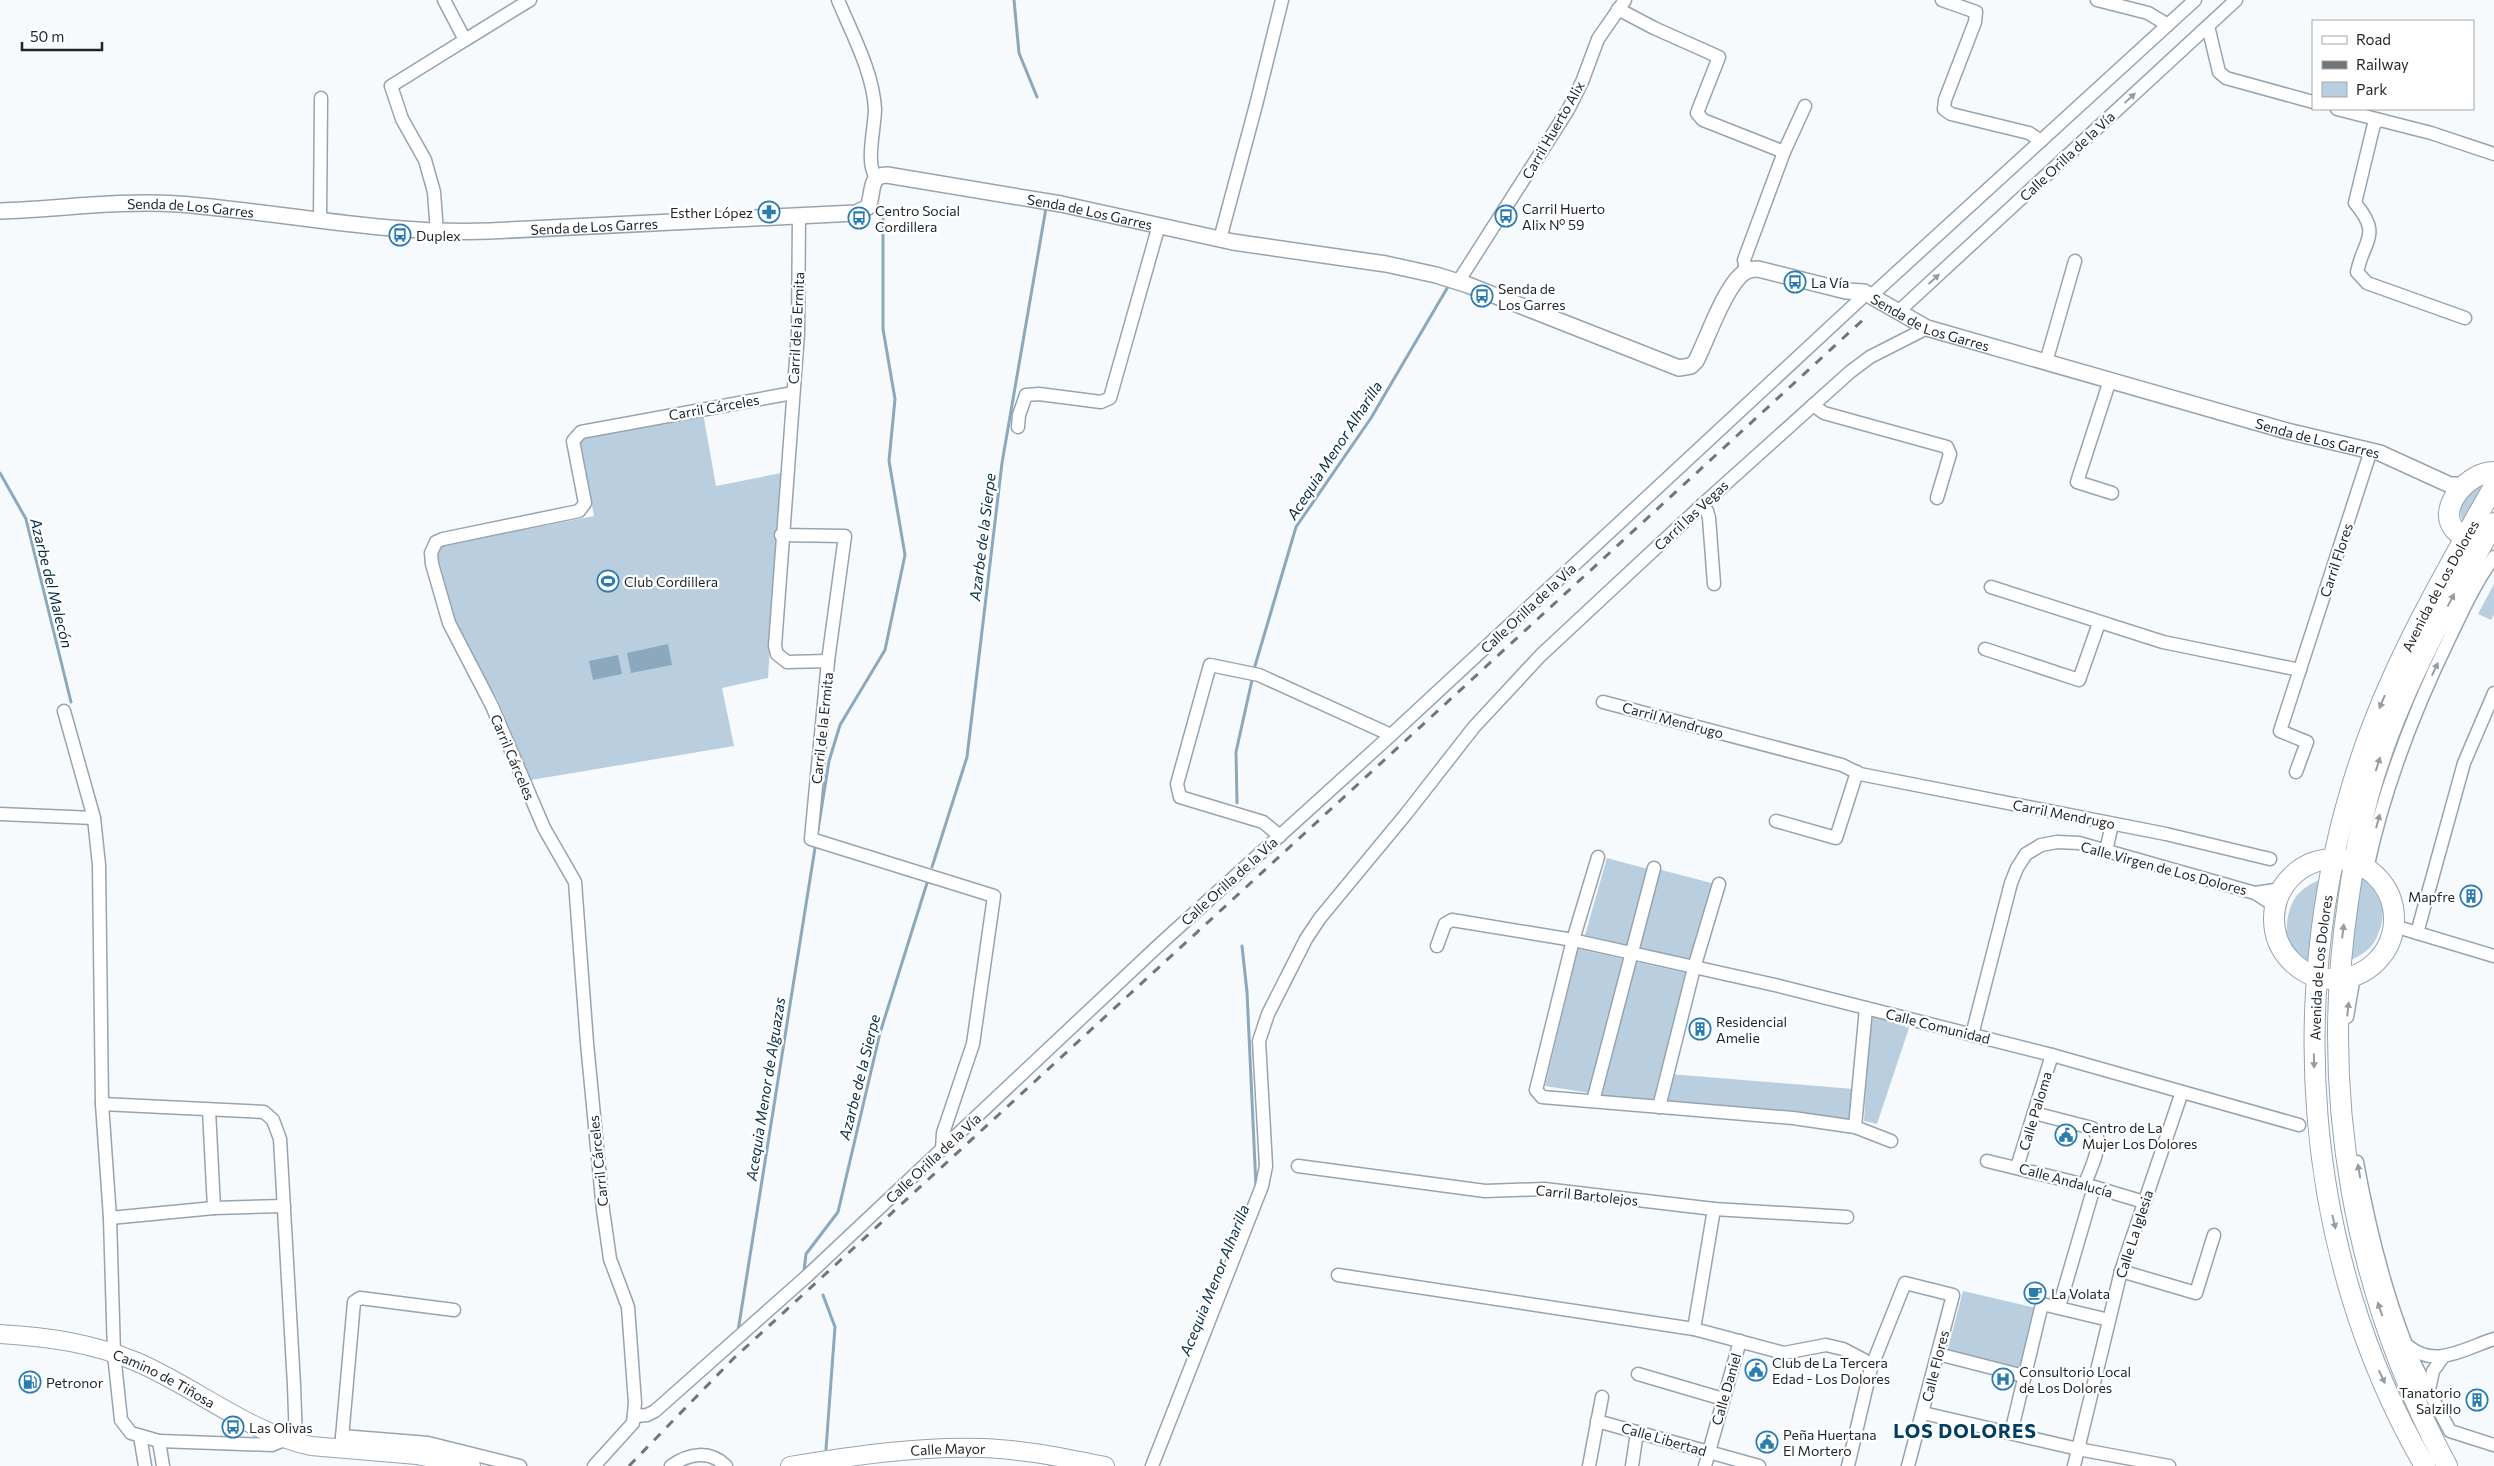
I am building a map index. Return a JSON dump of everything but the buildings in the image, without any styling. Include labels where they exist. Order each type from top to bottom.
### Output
[{"type":"main road","points":[[2484,545],[2453,528],[2450,518],[2451,507],[2463,485],[2474,477],[2494,472]]},
{"type":"main road","name":"Avenida de Los Dolores","points":[[2426,1466],[2374,1360],[2352,1294],[2332,1214],[2323,1162],[2314,1071],[2316,977],[2321,927],[2343,813],[2379,708],[2409,641],[2484,545],[2494,486]]},
{"type":"main road","name":"Avenida de Los Dolores","points":[[2447,1466],[2413,1397],[2394,1349],[2366,1262],[2354,1214],[2340,1114],[2336,1033],[2346,978],[2370,790],[2404,695],[2441,620],[2484,545],[2494,523]]},
{"type":"main road","points":[[2333,859],[2360,865],[2386,888],[2391,900],[2394,926],[2390,942],[2381,957],[2369,968],[2346,978],[2316,977],[2296,966],[2285,954],[2276,931],[2279,898],[2294,875],[2321,860],[2333,859]]},
{"type":"main road","name":"Camino de Tiñosa","points":[[0,1334],[59,1339],[114,1354],[144,1366],[291,1441],[342,1442],[471,1466]]},
{"type":"main road","name":"Calle Mayor","points":[[790,1466],[896,1452],[968,1448],[1023,1451],[1105,1466]]},
{"type":"street","points":[[444,0],[465,40]]},
{"type":"street","points":[[436,232],[434,192],[424,160],[402,118],[391,86],[530,0]]},
{"type":"street","points":[[838,0],[872,90],[874,124],[871,165],[876,177]]},
{"type":"street","points":[[1220,239],[1282,0]]},
{"type":"street","points":[[1942,0],[1976,12],[1945,100],[1944,109],[1951,114],[2029,133],[2041,141]]},
{"type":"street","points":[[2097,0],[2148,13],[2168,25]]},
{"type":"street","name":"Calle Orilla de la Vía","points":[[636,1416],[651,1414],[711,1363],[1159,944],[1391,735],[1870,294],[2195,0]]},
{"type":"street","name":"Calle Orilla de la Vía","points":[[1898,312],[2236,0]]},
{"type":"street","points":[[1622,4],[1654,28],[1719,56],[1697,113],[1702,120],[1784,152]]},
{"type":"street","name":"Carril Huerto Alix","points":[[1458,282],[1568,110],[1582,82],[1598,39],[1622,4]]},
{"type":"street","points":[[2208,26],[2219,72],[2226,78],[2312,102]]},
{"type":"street","points":[[320,220],[321,98]]},
{"type":"street","points":[[1746,271],[1744,260],[1784,152],[1805,106]]},
{"type":"street","points":[[2341,110],[2431,132],[2494,154]]},
{"type":"street","points":[[2380,120],[2374,124],[2355,203],[2369,223],[2370,239],[2360,259],[2357,272],[2367,283],[2465,318]]},
{"type":"street","name":"Senda de Los Garres","points":[[0,211],[161,204],[436,232],[842,214],[864,210],[870,204],[876,177],[887,174],[1061,204],[1220,239],[1386,264],[1458,282],[1672,366],[1685,368],[1696,360],[1730,290],[1746,271],[1758,269],[1836,289],[1870,294],[1927,328],[2287,431],[2371,450],[2398,460],[2450,485],[2463,485]]},
{"type":"street","name":"Carril de la Ermita","points":[[799,216],[798,332],[774,646],[777,654],[787,662],[828,661],[811,838],[994,896],[973,1044],[942,1133],[942,1149]]},
{"type":"street","points":[[1018,427],[1019,416],[1026,395],[1039,394],[1101,402],[1110,398],[1159,225]]},
{"type":"street","points":[[2046,362],[2074,261]]},
{"type":"street","name":"Carril las Vegas","points":[[1152,1466],[1262,1186],[1266,1166],[1258,1056],[1259,1041],[1268,1014],[1306,938],[1320,918],[1406,814],[1474,727],[1562,634],[1813,405],[1870,357],[1927,328]]},
{"type":"street","points":[[2110,380],[2077,482],[2112,493]]},
{"type":"street","name":"Carril Cárceles","points":[[636,1416],[628,1307],[610,1259],[603,1210],[587,1043],[575,882],[544,828],[492,706],[449,623],[431,553],[436,542],[444,539],[579,511],[585,503],[573,441],[581,432],[793,393]]},
{"type":"street","points":[[1813,405],[1824,413],[1947,447],[1950,454],[1937,498]]},
{"type":"street","name":"Carril Flores","points":[[2296,772],[2307,742],[2280,731],[2371,450]]},
{"type":"street","points":[[2427,475],[2451,507]]},
{"type":"street","points":[[1702,505],[1707,511],[1709,518],[1714,584]]},
{"type":"street","points":[[781,535],[845,536],[828,661]]},
{"type":"street","points":[[1991,587],[2099,624],[2163,642],[2300,670]]},
{"type":"street","points":[[1985,649],[2079,680],[2099,624]]},
{"type":"street","points":[[1280,836],[1263,822],[1180,797],[1176,784],[1210,665],[1259,676],[1391,735]]},
{"type":"street","points":[[2417,933],[2464,764],[2494,693]]},
{"type":"street","name":"Carril Mendrugo","points":[[1603,702],[1842,765],[1857,772],[2112,824],[2270,859]]},
{"type":"street","points":[[64,711],[94,818],[99,866],[102,1104],[110,1218],[114,1354],[121,1420],[130,1433],[158,1441],[272,1446],[291,1441],[284,1206],[280,1139],[273,1120],[264,1112],[102,1104]]},
{"type":"street","points":[[1776,821],[1836,838],[1857,772]]},
{"type":"street","points":[[0,814],[94,818]]},
{"type":"street","points":[[2106,851],[2112,824]]},
{"type":"street","name":"Calle Virgen de Los Dolores","points":[[1972,1035],[2011,883],[2026,854],[2041,845],[2057,842],[2079,844],[2279,898]]},
{"type":"street","points":[[1598,857],[1573,940],[1536,1090],[1542,1097],[1793,1118],[1855,1127],[1891,1141]]},
{"type":"street","points":[[1594,1101],[1654,868]]},
{"type":"street","points":[[1659,1107],[1694,968],[1719,884]]},
{"type":"street","name":"Calle Virgen de Los Dolores","points":[[2255,893],[2279,898]]},
{"type":"street","name":"Calle Comunidad","points":[[1437,946],[1446,924],[1452,920],[1573,940],[1866,1008],[2052,1055],[2299,1125]]},
{"type":"street","points":[[2394,926],[2494,956]]},
{"type":"street","points":[[2346,978],[2352,1133],[2375,1242],[2407,1346],[2450,1431],[2494,1445]]},
{"type":"street","points":[[1855,1127],[1866,1008]]},
{"type":"street","name":"Calle Paloma","points":[[2017,1167],[2052,1055]]},
{"type":"street","name":"Calle La Iglesia","points":[[2074,1466],[2121,1271],[2182,1092]]},
{"type":"street","points":[[209,1110],[214,1208]]},
{"type":"street","points":[[2034,1113],[2092,1128],[2099,1142],[2059,1307]]},
{"type":"street","name":"Calle Andalucía","points":[[1987,1161],[2017,1167],[2144,1202]]},
{"type":"street","name":"Carril Bartolejos","points":[[1298,1166],[1485,1190],[1544,1189],[1714,1209],[1847,1216]]},
{"type":"street","points":[[110,1218],[214,1208],[284,1206]]},
{"type":"street","points":[[1694,1330],[1714,1209]]},
{"type":"street","points":[[2121,1271],[2196,1293],[2214,1235]]},
{"type":"street","points":[[1338,1275],[1694,1330],[1784,1352],[1826,1345],[1843,1349],[1864,1360],[1871,1368],[1848,1466]]},
{"type":"street","name":"Calle Flores","points":[[1871,1368],[1905,1282],[1953,1295],[1908,1466]]},
{"type":"street","points":[[454,1310],[360,1298],[354,1302],[342,1442],[428,1442],[520,1466]]},
{"type":"street","points":[[2012,1433],[2042,1304],[2109,1320]]},
{"type":"street","points":[[2407,1346],[2420,1354],[2432,1358],[2443,1357],[2494,1339]]},
{"type":"street","name":"Calle Daniel","points":[[1705,1466],[1740,1341]]},
{"type":"street","points":[[1938,1354],[2024,1376]]},
{"type":"street","points":[[2429,1390],[2433,1371],[2443,1357]]},
{"type":"street","points":[[1638,1374],[1723,1399]]},
{"type":"street","points":[[1589,1466],[1602,1397]]},
{"type":"street","points":[[1923,1413],[2078,1449],[2169,1466]]},
{"type":"street","points":[[594,1466],[632,1426],[636,1416]]},
{"type":"street","name":"Calle Libertad","points":[[1597,1421],[1759,1466]]},
{"type":"street","points":[[1632,1466],[1637,1432]]},
{"type":"street","points":[[140,1436],[145,1466]]},
{"type":"street","points":[[158,1441],[163,1466]]},
{"type":"street","points":[[671,1466],[686,1457],[700,1455],[713,1457],[726,1466]]},
{"type":"green space","name":"Club Cordillera","points":[[703,413],[716,486],[781,473],[768,678],[722,688],[734,746],[531,780],[498,700],[458,635],[434,552],[437,547],[594,516],[579,438]]},
{"type":"green space","points":[[2478,487],[2482,487],[2463,522],[2460,511],[2461,506],[2466,498]]},
{"type":"green space","points":[[2494,584],[2494,615],[2491,620],[2478,614]]},
{"type":"green space","points":[[1607,858],[1648,869],[1628,945],[1585,935]]},
{"type":"green space","points":[[1658,869],[1715,884],[1691,963],[1637,948]]},
{"type":"green space","points":[[2361,874],[2377,886],[2381,895],[2383,915],[2378,936],[2373,944],[2348,962]]},
{"type":"green space","points":[[2320,879],[2309,963],[2293,953],[2289,945],[2287,935],[2288,916],[2297,895]]},
{"type":"green space","points":[[1578,949],[1623,959],[1590,1093],[1545,1086]]},
{"type":"green space","points":[[1636,962],[1686,973],[1653,1101],[1602,1096]]},
{"type":"green space","points":[[1870,1015],[1909,1028],[1877,1124],[1864,1121]]},
{"type":"green space","points":[[1670,1074],[1854,1089],[1849,1120],[1663,1101]]},
{"type":"green space","points":[[1963,1291],[2036,1308],[2018,1372],[1947,1352]]},
{"type":"shaded area","points":[[668,644],[672,665],[631,673],[627,653]]},
{"type":"shaded area","points":[[618,655],[622,674],[593,680],[589,661]]},
{"type":"waterway","name":"Azarbe de la Sierpe","points":[[1014,0],[1019,53],[1037,97]]},
{"type":"waterway","name":"Azarbe de la Sierpe","points":[[932,867],[967,757],[1002,463],[1046,208]]},
{"type":"waterway","name":"Acequia Menor de Alguazas","points":[[818,830],[829,761],[840,725],[885,650],[905,555],[889,461],[895,399],[883,329],[883,217]]},
{"type":"waterway","name":"Acequia Menor Alharilla","points":[[1255,666],[1296,527],[1371,418],[1449,285]]},
{"type":"waterway","name":"Azarbe del Malecón","points":[[0,473],[26,519],[71,702]]},
{"type":"waterway","name":"Acequia Menor Alharilla","points":[[1237,803],[1236,752],[1252,680]]},
{"type":"waterway","name":"Acequia Menor de Alguazas","points":[[738,1331],[815,848]]},
{"type":"waterway","name":"Azarbe de la Sierpe","points":[[804,1271],[806,1254],[838,1212],[880,1033],[927,883]]},
{"type":"waterway","name":"Acequia Menor Alharilla","points":[[1242,946],[1247,992],[1256,1187]]},
{"type":"waterway","name":"Azarbe de la Sierpe","points":[[823,1295],[835,1327],[826,1449]]},
{"type":"railway","points":[[629,1466],[733,1359],[1866,317]]},
{"type":"place","name":"Esther López","points":[[769,212]]},
{"type":"place","name":"Carril Huerto Alix Nº 59","points":[[1506,216]]},
{"type":"place","name":"Centro Social Cordillera","points":[[859,218]]},
{"type":"place","name":"Duplex","points":[[400,235]]},
{"type":"place","name":"La Vía","points":[[1795,282]]},
{"type":"place","name":"Senda de Los Garres","points":[[1482,296]]},
{"type":"place","name":"Club Cordillera","points":[[608,581]]},
{"type":"place","name":"Mapfre","points":[[2471,896]]},
{"type":"place","name":"Residencial Amelie","points":[[1700,1029]]},
{"type":"place","name":"Centro de La Mujer Los Dolores","points":[[2066,1135]]},
{"type":"place","name":"La Volata","points":[[2035,1293]]},
{"type":"place","name":"Club de La Tercera Edad - Los Dolores","points":[[1756,1370]]},
{"type":"place","name":"Consultorio Local de Los Dolores","points":[[2003,1379]]},
{"type":"place","name":"Petronor","points":[[30,1382]]},
{"type":"place","name":"Tanatorio Salzillo","points":[[2477,1400]]},
{"type":"place","name":"Las Olivas","points":[[233,1427]]},
{"type":"place","name":"Peña Huertana El Mortero","points":[[1767,1442]]},
{"type":"district","name":"LOS DOLORES","points":[[1965,1430]]}]
